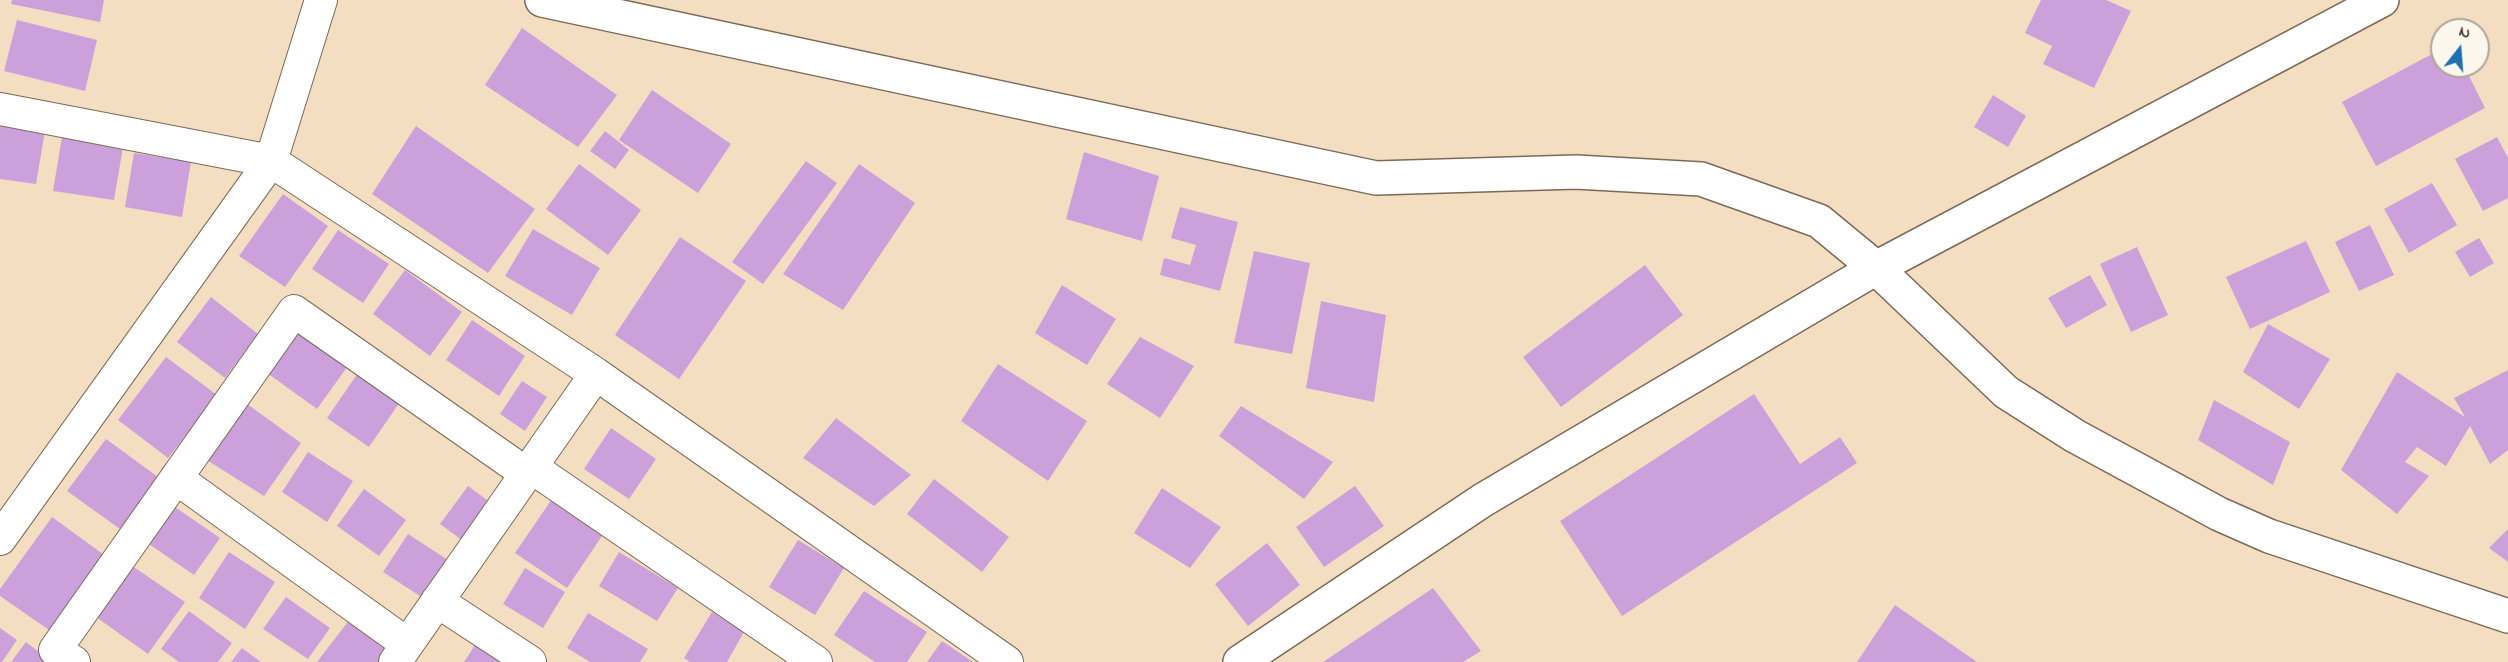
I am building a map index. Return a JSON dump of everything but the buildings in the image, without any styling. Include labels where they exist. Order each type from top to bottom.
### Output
[{"type":"street","points":[[0,539],[271,161],[321,0]]},
{"type":"street","points":[[542,0],[575,3],[1376,178],[1576,172],[1701,179],[1819,221],[1876,268],[2006,392],[2075,436],[2219,514],[2269,536],[2508,616]]},
{"type":"street","points":[[1240,662],[1484,500],[1876,268],[2382,0]]},
{"type":"street","points":[[0,109],[271,161],[596,374],[1007,662]]},
{"type":"street","points":[[74,662],[55,650],[294,311],[816,662]]},
{"type":"street","points":[[176,478],[401,653],[596,374]]},
{"type":"street","points":[[437,601],[530,662]]}]
